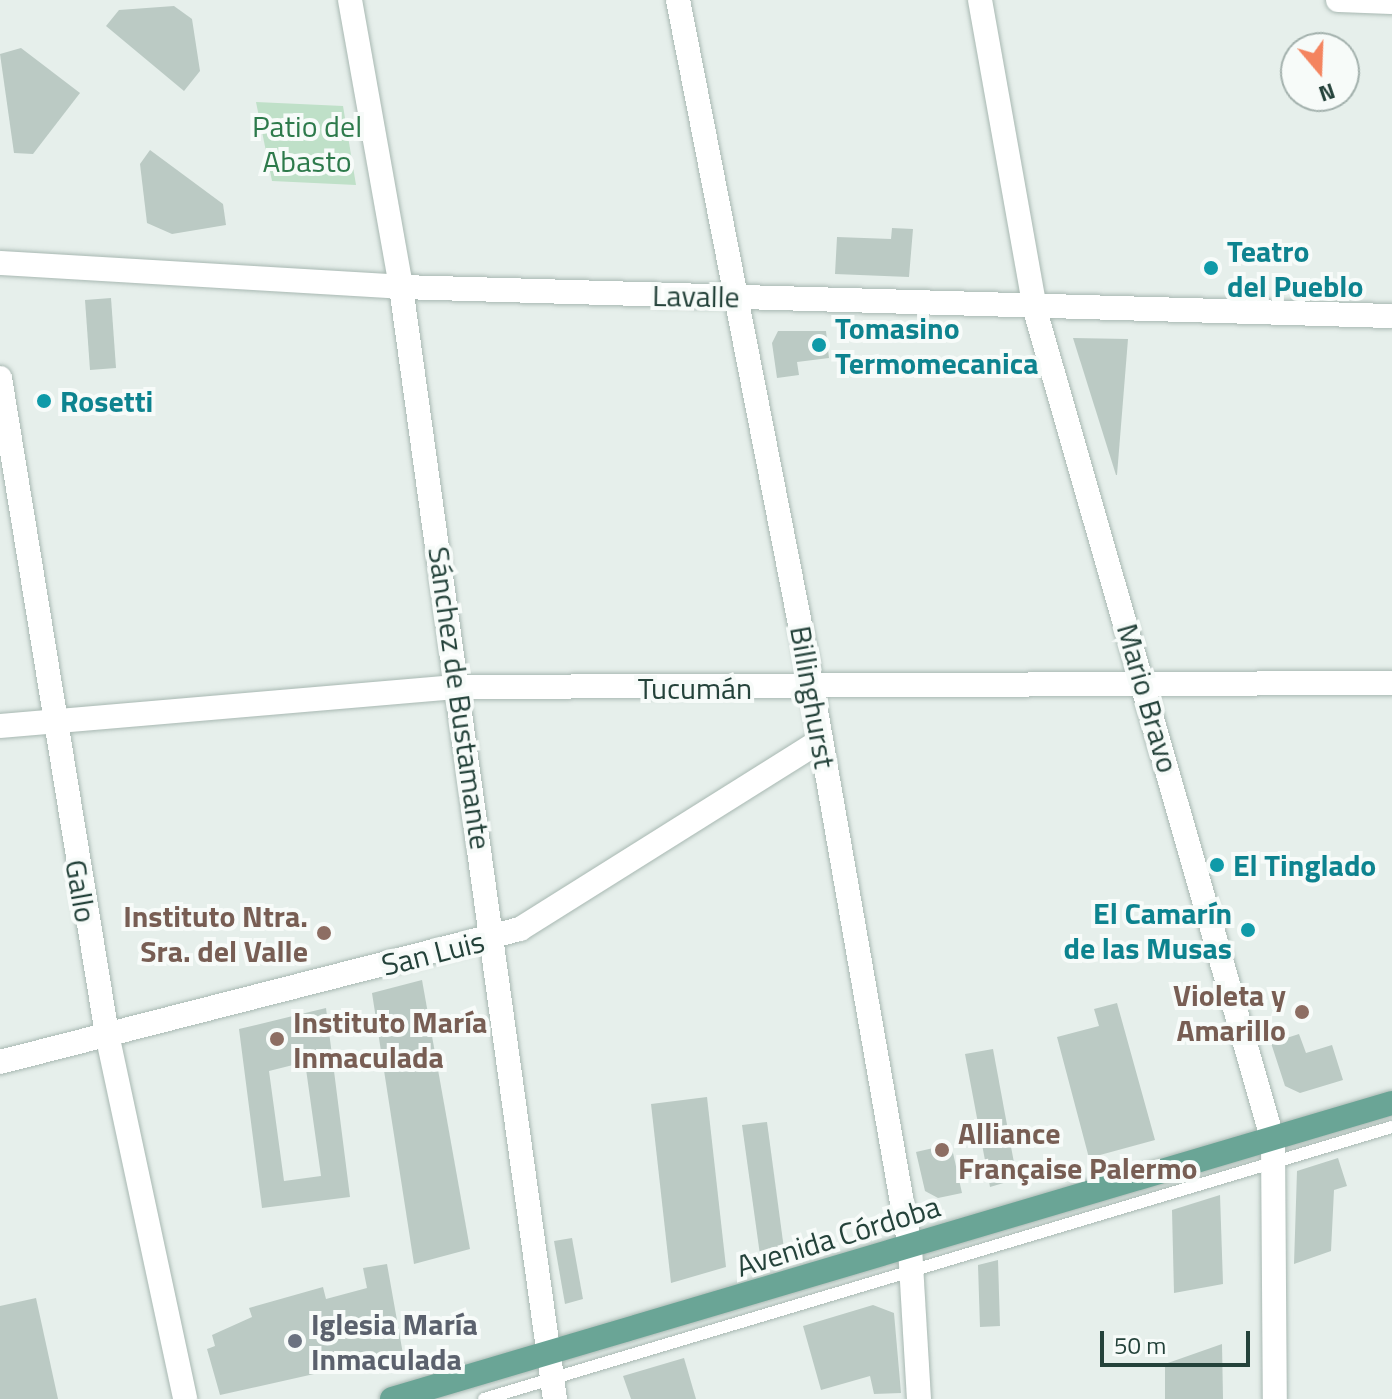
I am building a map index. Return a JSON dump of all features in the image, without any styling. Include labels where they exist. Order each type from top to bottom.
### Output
[{"type":"main road","name":"Avenida Córdoba","points":[[392,1399],[910,1248],[1275,1152],[1392,1103]]},
{"type":"street","name":"Sánchez de Bustamante","points":[[350,0],[401,287],[495,938],[554,1390]]},
{"type":"street","name":"Billinghurst","points":[[678,0],[812,688],[910,1248],[914,1273],[919,1399]]},
{"type":"street","name":"Mario Bravo","points":[[980,0],[1035,310],[1275,1152],[1275,1399]]},
{"type":"street","points":[[1338,0],[1392,2]]},
{"type":"street","name":"Lavalle","points":[[0,263],[401,287],[1035,310],[1392,316]]},
{"type":"street","name":"Gallo","points":[[0,378],[51,721],[107,1034],[185,1399]]},
{"type":"street","name":"Tucumán","points":[[0,726],[458,687],[1145,689],[1392,683]]},
{"type":"street","name":"San Luis","points":[[0,1062],[495,938],[821,740]]},
{"type":"lane","name":"Avenida Córdoba","points":[[484,1399],[554,1390],[1275,1152],[1392,1127]]},
{"type":"green space","name":"Patio del Abasto","points":[[256,102],[343,106],[356,185],[272,181]]},
{"type":"building","points":[[174,6],[192,19],[200,71],[184,91],[106,26],[119,10]]},
{"type":"building","points":[[21,48],[80,93],[33,154],[14,153],[0,54]]},
{"type":"building","points":[[150,150],[223,204],[226,225],[172,234],[147,223],[140,164]]},
{"type":"building","points":[[892,228],[913,229],[909,277],[835,274],[837,237],[891,239]]},
{"type":"building","points":[[111,298],[116,368],[90,370],[85,300]]},
{"type":"building","points":[[778,331],[826,331],[829,358],[797,362],[799,375],[777,378],[772,343]]},
{"type":"building","points":[[1073,338],[1128,339],[1117,475],[1116,475]]},
{"type":"building","points":[[422,980],[470,1249],[414,1264],[372,993]]},
{"type":"building","points":[[1117,1003],[1155,1140],[1089,1158],[1057,1037],[1099,1026],[1094,1009]]},
{"type":"building","name":"Instituto María Inmaculada","points":[[326,1008],[350,1197],[262,1208],[239,1029]],"holes":[[[305,1062],[321,1176],[284,1181],[269,1071]]]},
{"type":"building","points":[[1299,1034],[1306,1053],[1332,1045],[1343,1080],[1300,1093],[1285,1086],[1271,1043]]},
{"type":"building","points":[[993,1049],[1017,1179],[990,1187],[965,1054]]},
{"type":"building","points":[[707,1097],[726,1267],[671,1283],[651,1104]]},
{"type":"building","points":[[767,1122],[784,1249],[760,1255],[742,1125]]},
{"type":"building","points":[[951,1144],[962,1193],[938,1198],[925,1191],[916,1152]]},
{"type":"building","points":[[1338,1158],[1347,1186],[1334,1190],[1331,1251],[1294,1264],[1297,1171]]},
{"type":"building","points":[[1220,1195],[1223,1284],[1174,1293],[1172,1210]]},
{"type":"building","points":[[572,1238],[583,1299],[565,1304],[554,1241]]},
{"type":"building","points":[[998,1260],[1000,1326],[980,1327],[978,1265]]},
{"type":"building","name":"Iglesia María Inmaculada","points":[[387,1264],[403,1354],[220,1395],[207,1349],[215,1346],[212,1335],[252,1317],[249,1308],[323,1287],[326,1299],[367,1288],[363,1268]]},
{"type":"building","points":[[36,1298],[58,1399],[0,1399],[0,1306]]},
{"type":"building","points":[[873,1305],[894,1313],[901,1393],[874,1394],[870,1376],[821,1390],[803,1326]]},
{"type":"building","points":[[1222,1344],[1223,1399],[1165,1399],[1165,1364]]},
{"type":"building","points":[[684,1358],[696,1399],[631,1399],[623,1376]]},
{"type":"place","name":"Teatro del Pueblo","points":[[1211,268]]},
{"type":"place","name":"Tomasino Termomecanica","points":[[819,345]]},
{"type":"place","name":"Rosetti","points":[[44,401]]},
{"type":"place","name":"El Tinglado","points":[[1217,865]]},
{"type":"place","name":"El Camarín de las Musas","points":[[1248,930]]},
{"type":"place","name":"Instituto Ntra. Sra. del Valle","points":[[324,933]]},
{"type":"place","name":"Violeta y Amarillo","points":[[1302,1012]]},
{"type":"place","name":"Instituto María Inmaculada","points":[[277,1039]]},
{"type":"place","name":"Alliance Française Palermo","points":[[942,1150]]},
{"type":"place","name":"Iglesia María Inmaculada","points":[[295,1341]]}]
